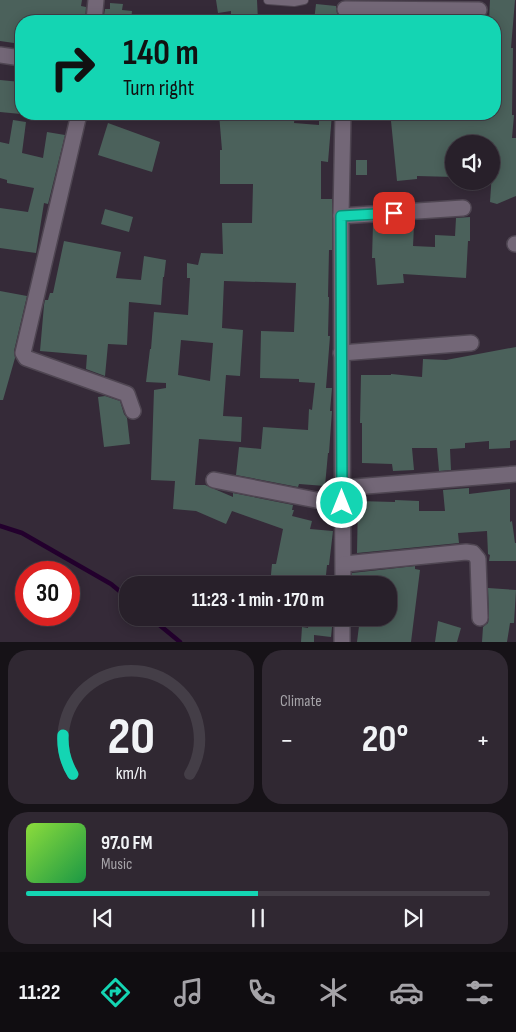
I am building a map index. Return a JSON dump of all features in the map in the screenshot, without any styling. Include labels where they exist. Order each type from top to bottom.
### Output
[{"type":"street","points":[[95,15],[96,0]]},
{"type":"street","points":[[345,10],[479,10]]},
{"type":"street","points":[[0,55],[15,57]]},
{"type":"street","points":[[78,120],[23,353],[26,358],[127,394],[133,411]]},
{"type":"street","points":[[342,120],[343,576]]},
{"type":"street","points":[[341,216],[463,208]]},
{"type":"street","points":[[342,353],[471,344]]},
{"type":"street","points":[[342,488],[516,474]]},
{"type":"street","points":[[214,480],[316,500],[342,503]]},
{"type":"street","points":[[344,564],[466,552],[472,553],[478,559],[480,618]]},
{"type":"street","points":[[342,626],[342,642]]},
{"type":"lane","points":[[268,0],[294,2],[304,0]]},
{"type":"building","points":[[0,0],[82,0],[81,6],[86,7],[85,15],[15,15],[15,43],[0,41]]},
{"type":"building","points":[[216,0],[257,0],[258,15],[231,15],[231,11],[218,13]]},
{"type":"building","points":[[490,0],[515,0],[511,48],[513,48],[512,115],[514,115],[512,138],[516,138],[516,196],[497,204],[490,202],[491,190],[500,190],[500,135],[445,135],[445,177],[417,176],[417,179],[397,181],[391,121],[501,120],[501,15],[489,15]]},
{"type":"building","points":[[110,3],[123,4],[122,10],[132,11],[132,15],[104,15],[105,9],[110,9]]},
{"type":"building","points":[[316,4],[336,6],[338,15],[315,15]]},
{"type":"building","points":[[0,80],[15,81],[15,113],[0,112]]},
{"type":"building","points":[[13,120],[26,122],[22,153],[43,158],[47,132],[65,135],[48,204],[44,203],[36,253],[0,248],[0,208],[28,212],[34,188],[7,183],[7,180],[0,178],[0,142],[9,144]]},
{"type":"building","points":[[220,120],[294,120],[294,123],[319,125],[319,120],[332,120],[328,162],[321,161],[321,199],[332,199],[332,250],[329,250],[328,297],[328,336],[330,336],[326,388],[332,388],[330,411],[332,411],[325,486],[299,484],[298,487],[236,475],[239,447],[261,449],[263,427],[308,430],[309,409],[312,410],[315,383],[299,382],[299,379],[260,378],[261,331],[294,332],[296,283],[224,281],[222,328],[243,330],[240,376],[226,375],[223,416],[242,417],[241,442],[199,439],[195,485],[205,485],[233,497],[233,493],[293,505],[292,516],[312,521],[310,529],[333,531],[326,576],[271,576],[272,564],[276,564],[283,529],[232,511],[226,524],[196,511],[173,509],[175,481],[151,480],[154,390],[166,388],[166,383],[146,382],[154,312],[188,315],[190,278],[187,278],[187,263],[198,265],[201,253],[223,254],[222,223],[252,223],[253,184],[220,184],[220,150],[222,150]],"holes":[[[181,340],[213,343],[210,381],[178,375]]]},
{"type":"building","points":[[108,123],[160,142],[152,172],[98,155]]},
{"type":"building","points":[[356,160],[367,160],[367,175],[356,175]]},
{"type":"building","points":[[105,209],[133,217],[129,232],[101,224]]},
{"type":"building","points":[[470,217],[470,241],[468,241],[466,278],[403,274],[404,283],[377,285],[375,258],[372,258],[373,224],[414,225],[413,246],[435,247],[435,235],[455,236],[456,218]]},
{"type":"building","points":[[64,241],[121,252],[116,278],[141,280],[144,256],[166,260],[161,305],[129,302],[127,345],[108,344],[105,376],[86,369],[87,355],[40,351],[45,300],[48,300],[50,293],[53,293]]},
{"type":"building","points":[[0,291],[27,296],[14,351],[15,358],[3,400],[0,400]]},
{"type":"building","points":[[516,347],[516,440],[510,441],[510,448],[489,449],[489,441],[465,443],[465,448],[450,449],[451,470],[439,471],[437,448],[412,448],[414,470],[393,471],[392,464],[362,463],[362,423],[360,423],[361,375],[391,374],[422,377],[423,359],[446,360]]},
{"type":"building","points":[[105,396],[120,401],[127,418],[130,444],[104,447],[98,397]]},
{"type":"building","points":[[469,488],[469,494],[510,489],[510,522],[512,521],[516,543],[516,561],[489,561],[487,531],[458,533],[459,543],[357,553],[358,501],[419,501],[419,511],[445,511],[443,490]]},
{"type":"building","points":[[415,566],[415,569],[420,570],[411,642],[357,642],[359,626],[397,626],[397,576],[352,576],[352,573]]},
{"type":"building","points":[[488,588],[516,590],[514,623],[510,623],[507,642],[482,642],[483,627],[488,623],[489,618]]},
{"type":"building","points":[[438,621],[461,628],[457,642],[435,642]]},
{"type":"building","points":[[308,626],[332,626],[331,637],[314,635],[314,642],[301,642],[302,627],[308,628]]},
{"type":"waterway","points":[[0,526],[22,533],[111,584],[119,591]]},
{"type":"waterway","points":[[161,626],[180,642]]},
{"type":"route","points":[[342,503],[341,216],[394,213]]}]
